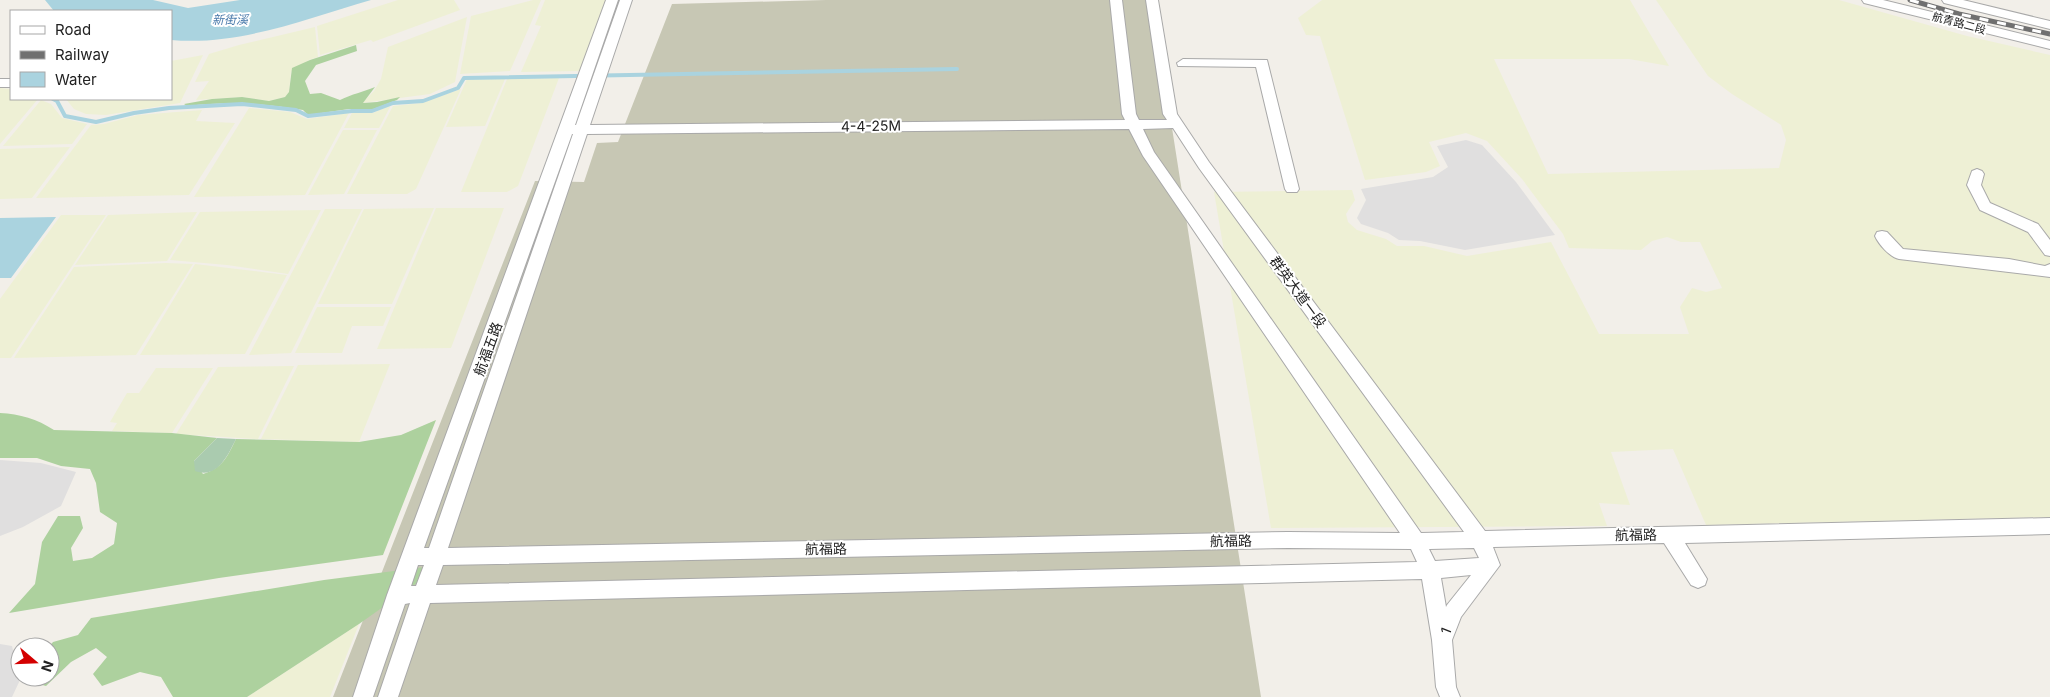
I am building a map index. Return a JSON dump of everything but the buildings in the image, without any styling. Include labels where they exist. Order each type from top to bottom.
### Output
[{"type":"street","name":"航福五路","points":[[388,697],[576,126],[612,0]]},
{"type":"street","name":"航福五路","points":[[362,697],[397,594],[576,126],[601,74],[626,0]]},
{"type":"street","points":[[1116,0],[1130,119],[1148,152],[1416,541],[1430,570]]},
{"type":"street","name":"群英大道一段","points":[[1152,0],[1173,119],[1204,165],[1480,539],[1491,565]]},
{"type":"street","name":"航青路二段","points":[[1868,0],[2050,45]]},
{"type":"street","name":"航青路二段","points":[[1948,0],[2050,25]]},
{"type":"street","points":[[1183,62],[1262,63],[1292,188]]},
{"type":"street","name":"4-4-25M","points":[[576,126],[1173,119]]},
{"type":"street","points":[[1977,174],[1974,185],[1985,206],[2033,228],[2050,251]]},
{"type":"street","points":[[1882,236],[1899,254],[2008,265],[2047,272],[2050,270]]},
{"type":"street","name":"航福路","points":[[412,556],[1288,540],[1416,541],[2050,526]]},
{"type":"street","points":[[1669,535],[1698,579]]},
{"type":"street","points":[[397,594],[1430,570],[1491,565]]},
{"type":"street","name":"1","points":[[1442,640],[1454,611],[1491,565]]},
{"type":"street","name":"1","points":[[1430,570],[1442,640]]},
{"type":"street","points":[[1442,640],[1446,687],[1450,697]]},
{"type":"shaded area","points":[[398,0],[454,0],[460,10],[373,42],[371,40],[320,55],[317,26]]},
{"type":"shaded area","points":[[533,0],[541,0],[510,71],[460,74],[471,16]]},
{"type":"shaded area","points":[[545,0],[606,0],[580,71],[521,72],[541,26],[535,25]]},
{"type":"shaded area","points":[[826,0],[1152,0],[1261,697],[333,697],[535,181],[584,182],[597,143],[618,142],[672,4]]},
{"type":"shaded area","points":[[1322,0],[1630,0],[1669,66],[1629,59],[1494,59],[1548,174],[1779,168],[1786,140],[1781,125],[1732,94],[1708,76],[1656,0],[1839,0],[1967,36],[2050,55],[2050,517],[1706,525],[1673,449],[1611,452],[1630,505],[1599,503],[1607,526],[1271,528],[1214,192],[1352,190],[1355,200],[1346,214],[1348,222],[1357,230],[1386,239],[1397,246],[1424,246],[1467,256],[1551,242],[1599,334],[1689,334],[1680,307],[1692,288],[1706,292],[1722,288],[1700,242],[1681,242],[1667,237],[1652,241],[1641,250],[1569,248],[1563,234],[1522,179],[1487,141],[1466,133],[1429,142],[1440,166],[1426,172],[1365,180],[1320,36],[1306,35],[1298,18]]},
{"type":"shaded area","points":[[467,17],[455,82],[430,94],[362,103],[374,91],[381,79],[388,47]]},
{"type":"shaded area","points":[[315,27],[318,57],[309,60],[291,72],[289,93],[285,97],[269,101],[242,97],[196,100],[209,81],[195,82],[209,54]]},
{"type":"shaded area","points":[[203,55],[180,103],[106,115],[86,114],[74,109],[67,100],[172,100],[172,61]]},
{"type":"shaded area","points":[[559,78],[518,186],[507,192],[461,192],[507,79]]},
{"type":"shaded area","points":[[467,79],[505,79],[485,126],[446,127]]},
{"type":"shaded area","points":[[0,88],[10,89],[10,100],[37,100],[0,144]]},
{"type":"shaded area","points":[[461,89],[416,189],[407,194],[347,194],[393,106],[421,103]]},
{"type":"shaded area","points":[[41,100],[51,104],[62,118],[87,124],[72,144],[3,146]]},
{"type":"shaded area","points":[[391,105],[379,128],[344,128],[352,113],[373,113]]},
{"type":"shaded area","points":[[249,108],[290,112],[307,119],[349,113],[305,195],[194,197]]},
{"type":"shaded area","points":[[202,110],[196,121],[235,123],[189,195],[36,198],[91,125],[104,124],[138,115]]},
{"type":"shaded area","points":[[343,130],[377,130],[344,194],[308,195]]},
{"type":"shaded area","points":[[1466,140],[1482,145],[1516,182],[1555,235],[1465,250],[1420,241],[1399,240],[1388,233],[1361,224],[1357,218],[1366,200],[1361,189],[1433,177],[1448,167],[1437,146]]},
{"type":"shaded area","points":[[70,147],[32,198],[0,199],[0,149]]},
{"type":"shaded area","points":[[434,208],[392,304],[318,304],[364,209]]},
{"type":"shaded area","points":[[436,208],[504,208],[451,348],[377,349]]},
{"type":"shaded area","points":[[325,209],[362,209],[291,353],[249,355]]},
{"type":"shaded area","points":[[321,210],[288,274],[227,265],[170,260],[200,212]]},
{"type":"shaded area","points":[[197,212],[167,261],[75,265],[108,215]]},
{"type":"shaded area","points":[[61,215],[106,215],[11,358],[0,358],[0,299]]},
{"type":"shaded area","points":[[166,263],[193,264],[136,355],[14,358],[74,267]]},
{"type":"shaded area","points":[[195,264],[287,275],[245,354],[140,355]]},
{"type":"shaded area","points":[[317,307],[391,307],[383,326],[352,326],[342,353],[295,353]]},
{"type":"shaded area","points":[[390,364],[359,442],[261,439],[298,365]]},
{"type":"shaded area","points":[[294,366],[258,439],[176,434],[218,367]]},
{"type":"shaded area","points":[[156,368],[213,368],[172,433],[112,431],[117,423],[110,422],[127,393],[139,393]]},
{"type":"shaded area","points":[[0,460],[41,463],[76,472],[61,506],[23,527],[0,536]]},
{"type":"shaded area","points":[[359,624],[330,697],[247,697]]},
{"type":"shaded area","points":[[0,644],[10,646],[10,687],[17,687],[12,697],[0,697]]},
{"type":"green space","points":[[356,45],[357,51],[316,65],[305,81],[310,94],[321,93],[340,100],[375,87],[363,103],[400,97],[397,100],[371,110],[349,109],[308,115],[303,110],[259,104],[232,103],[187,106],[184,104],[212,99],[242,97],[269,101],[285,97],[289,92],[292,68]]},
{"type":"green space","points":[[0,413],[28,418],[54,430],[172,433],[217,438],[194,461],[203,474],[215,469],[224,461],[236,439],[359,442],[401,435],[436,420],[383,555],[219,578],[9,613],[35,584],[42,542],[58,516],[80,516],[83,528],[71,548],[73,561],[92,558],[114,544],[117,523],[100,512],[96,483],[90,469],[61,466],[37,458],[0,458]]},
{"type":"green space","points":[[217,438],[236,439],[225,459],[215,469],[203,473],[195,471],[194,461]]},
{"type":"green space","points":[[425,567],[431,573],[359,624],[247,697],[173,697],[161,677],[140,672],[102,686],[93,674],[107,657],[96,648],[71,662],[60,673],[60,640],[78,635],[91,618],[324,580]]},
{"type":"water","name":"新街溪","points":[[45,0],[153,0],[188,8],[240,0],[371,0],[297,23],[247,35],[196,41],[172,40],[172,10],[53,10]]},
{"type":"water","points":[[56,217],[11,278],[0,278],[0,218]]},
{"type":"waterway","points":[[55,100],[65,116],[96,122],[134,113],[169,108],[242,104],[296,110],[308,116],[352,111],[372,111],[393,103],[423,101],[458,88],[464,78],[957,69]]},
{"type":"railway","points":[[1910,0],[1959,14],[2050,34]]}]
